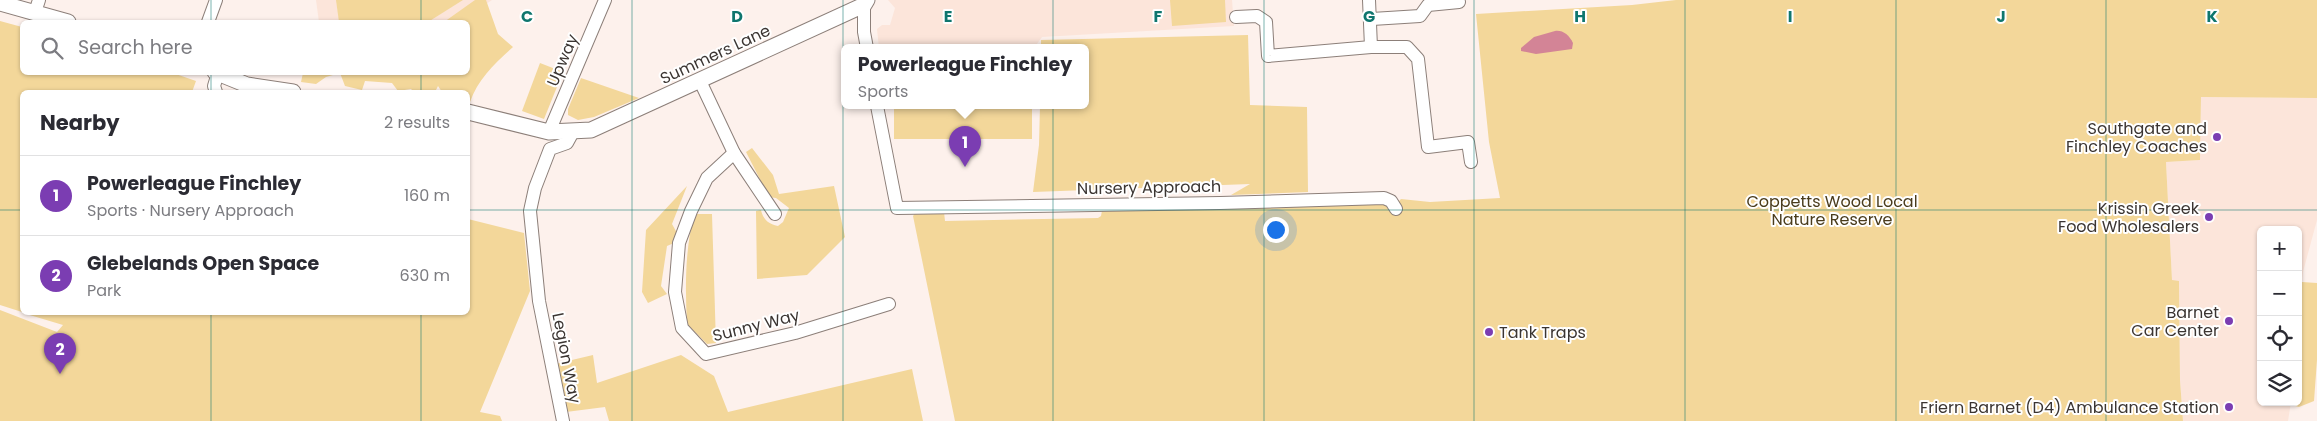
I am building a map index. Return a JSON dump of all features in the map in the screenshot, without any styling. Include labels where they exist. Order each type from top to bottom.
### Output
[{"type":"street","points":[[209,20],[216,0]]},
{"type":"street","name":"Upway","points":[[549,132],[605,0]]},
{"type":"street","points":[[1369,0],[1372,19],[1371,47]]},
{"type":"street","points":[[1372,19],[1420,16],[1428,5],[1459,2]]},
{"type":"street","points":[[0,3],[37,6],[64,20]]},
{"type":"street","points":[[865,3],[864,32],[866,44]]},
{"type":"street","name":"Summers Lane","points":[[470,112],[549,132],[591,130],[865,3]]},
{"type":"street","points":[[1236,17],[1257,16],[1266,22],[1268,56],[1371,47],[1407,47],[1418,59],[1428,147],[1468,142],[1471,162]]},
{"type":"street","points":[[215,90],[214,86],[217,75]]},
{"type":"street","points":[[222,75],[248,85],[280,90]]},
{"type":"street","points":[[700,81],[734,153],[775,214]]},
{"type":"street","name":"Nursery Approach","points":[[879,109],[897,208],[1220,203],[1384,198],[1391,202],[1396,209]]},
{"type":"street","name":"Summers Lane","points":[[539,301],[530,211],[535,188],[550,148],[567,143],[574,132]]},
{"type":"street","name":"Sunny Way","points":[[734,153],[707,178],[691,211],[680,243],[675,292],[682,328],[706,354],[795,333],[889,304]]},
{"type":"street","name":"Legion Way","points":[[539,301],[563,421]]},
{"type":"shaded area","points":[[316,0],[492,0],[462,20],[319,20]]},
{"type":"shaded area","points":[[888,0],[1232,0],[1234,26],[1042,37],[1037,44],[879,44],[877,29],[882,25],[890,25],[895,8]]},
{"type":"shaded area","points":[[1561,31],[1568,35],[1573,43],[1572,49],[1536,54],[1521,51],[1521,48],[1534,37]]},
{"type":"shaded area","points":[[2201,97],[2317,98],[2317,220],[2302,282],[2302,226],[2257,226],[2257,406],[2290,406],[2288,421],[2183,421],[2180,380],[2179,281],[2172,281],[2166,162],[2200,160]]},
{"type":"green space","points":[[336,0],[463,0],[431,20],[339,20]]},
{"type":"green space","points":[[475,0],[486,0],[498,34],[513,47],[482,79],[470,102],[470,90],[441,90],[438,86],[436,90],[397,90],[392,83],[365,81],[362,90],[345,86],[341,75],[470,75],[470,20],[447,20]]},
{"type":"green space","points":[[1170,0],[1225,0],[1226,22],[1172,26]]},
{"type":"green space","name":"Coppetts Wood Local Nature Reserve","points":[[1676,0],[2317,0],[2317,98],[2201,97],[2200,160],[2166,162],[2172,280],[2179,281],[2180,380],[2183,421],[955,421],[913,216],[916,212],[944,212],[945,221],[1098,218],[1101,216],[1103,205],[1376,201],[1386,205],[1389,211],[1401,199],[1430,202],[1500,198],[1489,142],[1476,14],[1632,5]]},
{"type":"green space","points":[[0,21],[20,26],[20,75],[179,75],[196,81],[193,90],[20,90],[20,311],[0,305]]},
{"type":"green space","points":[[1248,35],[1250,105],[1307,107],[1308,192],[1231,195],[1250,184],[1033,192],[1039,145],[1040,109],[1089,109],[1089,44],[1041,44],[1041,40]]},
{"type":"green space","points":[[540,63],[563,72],[544,119],[522,111]]},
{"type":"green space","points":[[302,75],[333,75],[326,77],[316,84],[301,82]]},
{"type":"green space","points":[[581,78],[639,98],[594,117],[578,120],[568,115],[568,109]]},
{"type":"green space","points":[[894,109],[1032,109],[1032,139],[894,139]]},
{"type":"green space","points":[[752,148],[773,175],[779,194],[834,186],[845,237],[807,275],[757,279],[756,211],[761,210],[766,221],[778,226],[783,222],[789,208],[776,198],[769,197],[746,152]]},
{"type":"green space","points":[[687,186],[672,224],[677,233],[674,243],[667,246],[661,286],[667,294],[648,303],[642,292],[646,230]]},
{"type":"green space","points":[[694,214],[712,214],[716,343],[707,344],[687,324],[686,269]]},
{"type":"green space","points":[[470,220],[524,233],[530,291],[480,412],[500,416],[502,421],[0,421],[0,310],[57,332],[63,325],[30,315],[470,315]]},
{"type":"green space","points":[[2302,282],[2317,283],[2317,360],[2314,401],[2302,406]]},
{"type":"green space","points":[[593,355],[597,383],[681,355],[714,376],[728,412],[912,369],[923,421],[609,421],[605,407],[566,412],[555,364]]},
{"type":"place","name":"Southgate and Finchley Coaches","points":[[2217,137]]},
{"type":"place","name":"Powerleague Finchley","points":[[965,167]]},
{"type":"place","name":"Krissin Greek Food Wholesalers","points":[[2209,217]]},
{"type":"place","name":"Barnet Car Center","points":[[2229,321]]},
{"type":"place","name":"Tank Traps","points":[[1489,332]]},
{"type":"place","name":"Glebelands Open Space","points":[[60,374]]},
{"type":"place","name":"Friern Barnet (D4) Ambulance Station","points":[[2229,407]]}]
